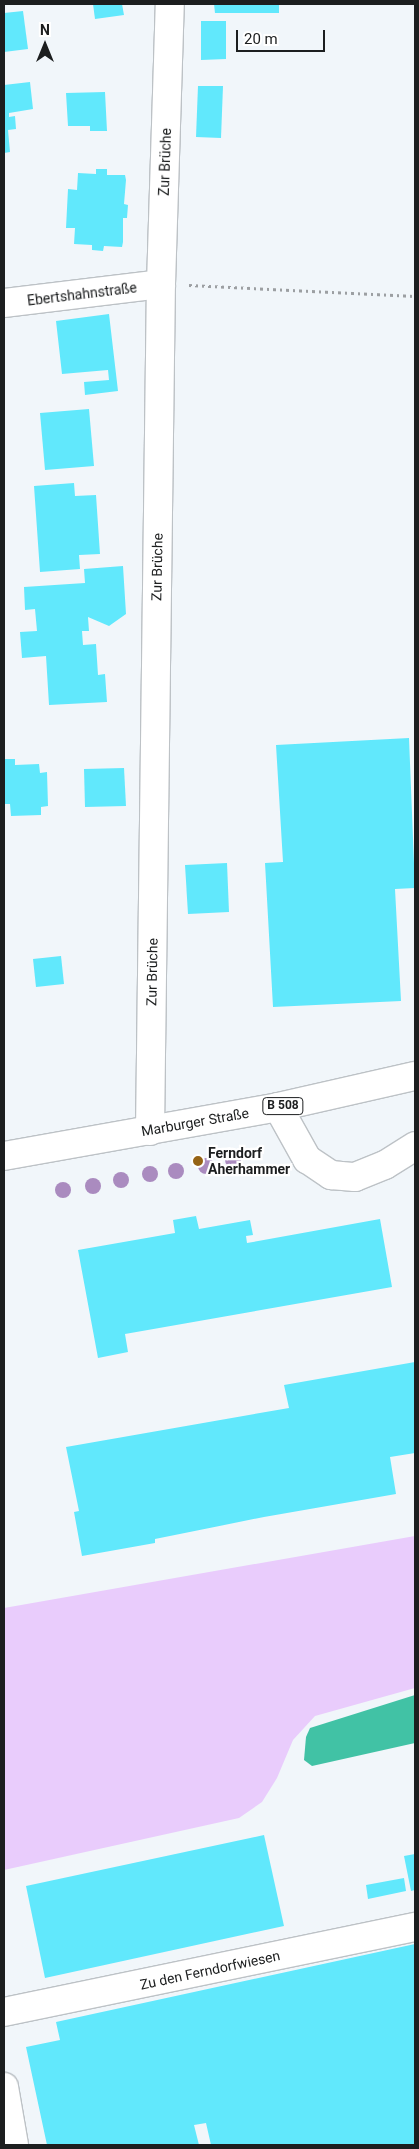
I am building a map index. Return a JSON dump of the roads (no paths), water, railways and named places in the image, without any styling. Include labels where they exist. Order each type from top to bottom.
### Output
[{"type":"street","name":"Zur Brüche","points":[[150,1131],[161,284],[170,4]]},
{"type":"street","name":"Ebertshahnstraße","points":[[4,303],[161,284]]},
{"type":"street","name":"Marburger Straße","points":[[4,1156],[278,1107],[415,1076]]},
{"type":"street","points":[[278,1107],[307,1159],[331,1174],[355,1177],[385,1164],[415,1146]]},
{"type":"street","name":"Zu den Ferndorfwiesen","points":[[4,2012],[415,1927]]},
{"type":"street","points":[[4,2087],[14,2145]]},
{"type":"place","name":"Ferndorf Aherhammer","points":[[198,1161]]}]
